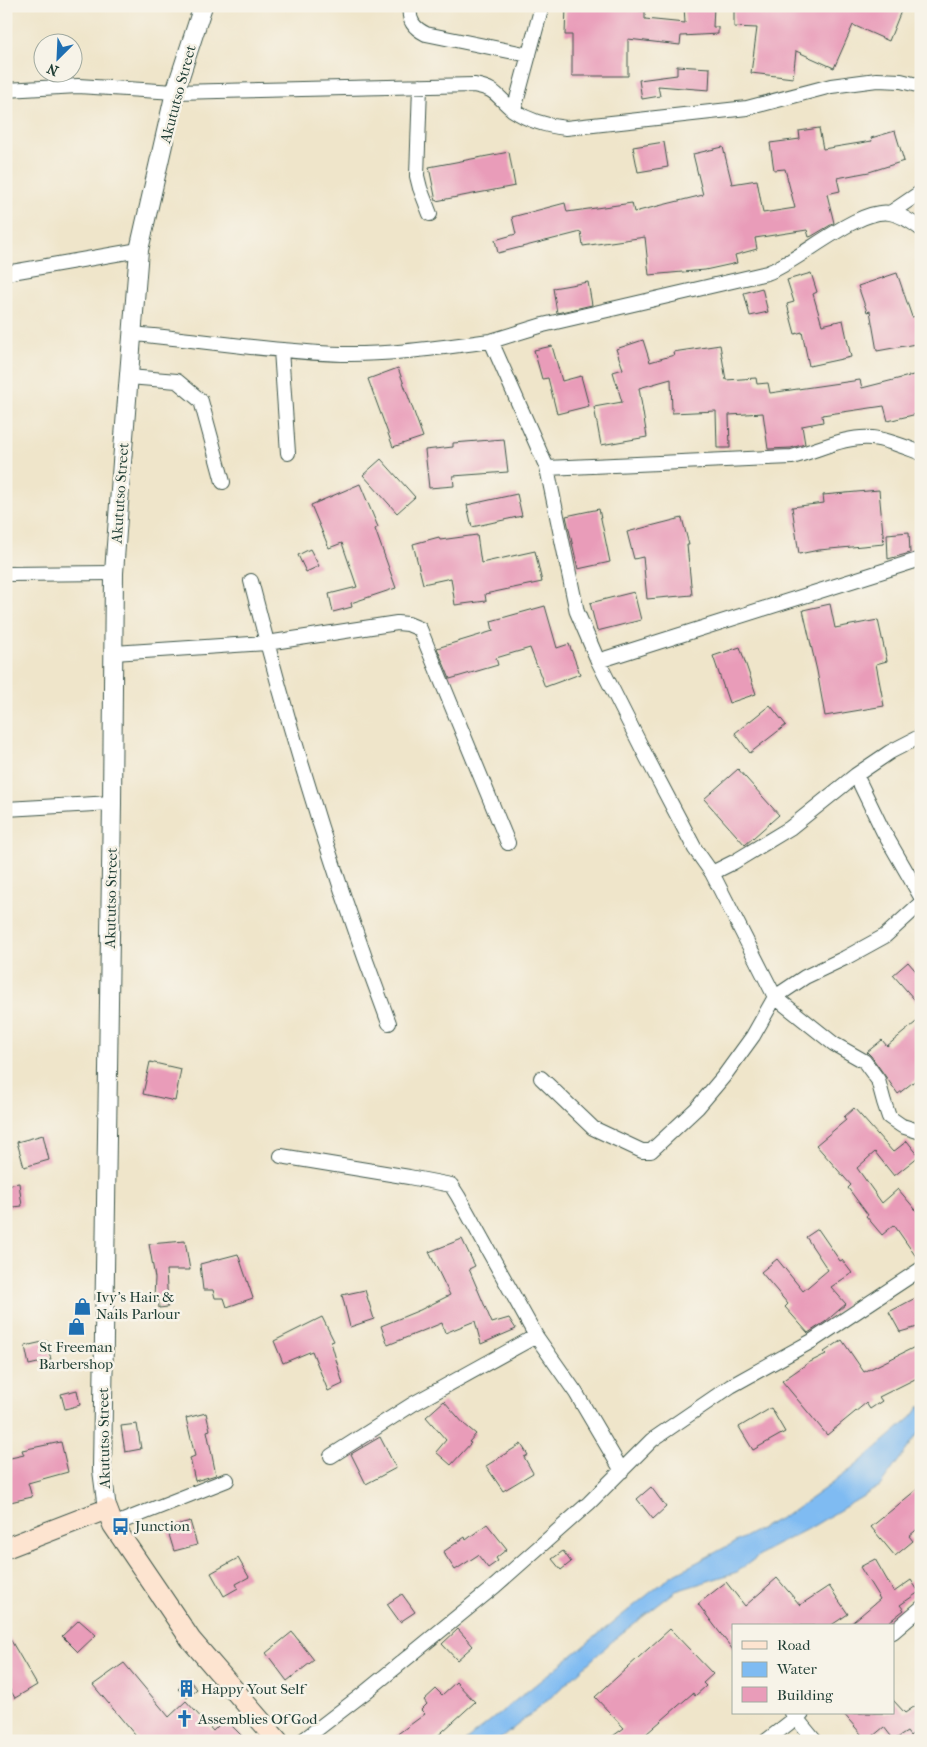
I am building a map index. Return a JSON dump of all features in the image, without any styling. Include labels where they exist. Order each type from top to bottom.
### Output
[{"type":"main road","points":[[6,1548],[110,1517]]},
{"type":"main road","name":"Akututso Street","points":[[110,1517],[191,1640],[278,1741]]},
{"type":"street","name":"Akututso Street","points":[[110,1517],[102,1470],[114,573],[139,250],[175,92],[203,6]]},
{"type":"street","points":[[410,6],[411,21],[416,29],[426,34],[529,55]]},
{"type":"street","points":[[514,110],[542,6]]},
{"type":"street","points":[[6,90],[78,86],[175,92],[474,85],[488,88],[514,110],[542,125],[566,128],[747,108],[831,86],[877,80],[901,81],[921,86]]},
{"type":"street","points":[[420,86],[417,176],[430,214]]},
{"type":"street","points":[[890,213],[921,192]]},
{"type":"street","points":[[133,334],[281,350],[343,354],[415,351],[491,341],[542,325],[767,273],[780,268],[869,215],[890,213],[910,220],[921,229]]},
{"type":"street","points":[[6,273],[139,250]]},
{"type":"street","points":[[491,341],[547,468],[577,612],[598,661],[695,849],[712,873],[774,997],[834,1044],[864,1061],[878,1080],[889,1117],[902,1126],[921,1132]]},
{"type":"street","points":[[281,350],[288,453]]},
{"type":"street","points":[[129,377],[177,381],[201,401],[223,482]]},
{"type":"street","points":[[547,468],[792,457],[853,439],[870,438],[885,440],[921,452]]},
{"type":"street","points":[[598,661],[921,559]]},
{"type":"street","points":[[6,574],[114,573]]},
{"type":"street","points":[[251,581],[266,643],[323,837],[359,944],[390,1023]]},
{"type":"street","points":[[114,653],[266,643],[397,623],[408,624],[420,629],[508,844]]},
{"type":"street","points":[[712,873],[790,828],[856,775],[890,752],[921,736]]},
{"type":"street","points":[[856,775],[884,831],[921,897]]},
{"type":"street","points":[[6,809],[112,803]]},
{"type":"street","points":[[541,1078],[593,1128],[642,1152],[651,1151],[697,1108],[724,1076],[753,1036],[774,997],[805,977],[885,936],[921,903]]},
{"type":"street","points":[[281,1156],[410,1176],[450,1186],[458,1196],[536,1336],[576,1393],[622,1471]]},
{"type":"street","points":[[302,1741],[363,1694],[495,1586],[589,1503],[652,1440],[731,1386],[812,1341],[921,1269]]},
{"type":"street","points":[[331,1456],[413,1404],[536,1336]]},
{"type":"street","points":[[110,1517],[226,1480]]},
{"type":"street","points":[[894,1631],[921,1608]]},
{"type":"street","points":[[766,1741],[796,1715],[815,1741]]},
{"type":"water","points":[[921,1405],[921,1430],[880,1486],[815,1525],[765,1551],[737,1572],[676,1591],[618,1636],[550,1698],[498,1741],[465,1741],[671,1576],[792,1512],[853,1468],[912,1417]]},
{"type":"building","points":[[566,6],[645,11],[645,19],[685,23],[684,6],[714,6],[713,27],[718,27],[718,34],[681,36],[680,45],[628,39],[628,76],[572,76],[572,35],[565,35]]},
{"type":"building","points":[[734,6],[903,6],[889,41],[853,25],[834,68],[796,51],[793,78],[751,73],[757,28],[734,27]]},
{"type":"building","points":[[677,66],[710,68],[709,90],[658,86],[660,96],[642,99],[639,80],[677,75]]},
{"type":"building","points":[[819,128],[823,149],[872,141],[871,138],[895,131],[904,161],[869,172],[837,178],[840,191],[827,194],[834,223],[812,236],[809,237],[807,230],[755,238],[757,249],[735,255],[737,263],[705,270],[649,275],[645,237],[583,246],[581,232],[498,253],[495,240],[516,234],[512,217],[565,203],[567,212],[632,203],[634,212],[703,195],[693,154],[723,147],[732,184],[757,180],[763,213],[795,208],[785,169],[774,170],[770,143],[800,139],[799,131]]},
{"type":"building","points":[[664,142],[668,167],[638,172],[633,147]]},
{"type":"building","points":[[509,152],[515,186],[436,201],[429,167]]},
{"type":"building","points":[[811,273],[817,292],[813,294],[822,325],[843,320],[851,357],[809,366],[802,332],[795,334],[787,304],[794,302],[787,280]]},
{"type":"building","points":[[897,273],[912,317],[921,315],[921,343],[877,351],[870,311],[867,312],[858,286]]},
{"type":"building","points":[[588,282],[592,305],[557,313],[553,288]]},
{"type":"building","points":[[762,288],[768,312],[750,316],[744,293]]},
{"type":"building","points":[[643,340],[650,362],[674,355],[673,352],[720,345],[726,380],[756,378],[757,384],[768,383],[770,393],[860,380],[862,388],[921,373],[921,413],[888,421],[884,406],[822,415],[823,422],[802,426],[805,444],[791,448],[768,449],[763,413],[729,415],[730,448],[717,448],[716,411],[672,413],[671,379],[639,388],[647,437],[601,445],[594,407],[622,402],[613,372],[623,369],[616,349]]},
{"type":"building","points":[[552,346],[562,381],[581,376],[589,406],[557,414],[548,378],[542,379],[534,350]]},
{"type":"building","points":[[398,368],[423,437],[393,447],[368,379]]},
{"type":"building","points":[[504,439],[508,472],[453,476],[454,486],[429,488],[425,450],[453,447],[453,443]]},
{"type":"building","points":[[381,459],[415,497],[397,513],[363,475]]},
{"type":"building","points":[[360,484],[378,527],[375,529],[396,588],[351,603],[352,607],[333,612],[329,594],[357,587],[342,543],[329,548],[311,505]]},
{"type":"building","points":[[879,490],[884,544],[819,550],[799,554],[792,507],[824,503],[823,495]]},
{"type":"building","points":[[517,494],[522,516],[472,527],[467,505]]},
{"type":"building","points":[[599,509],[610,562],[578,569],[566,516]]},
{"type":"building","points":[[682,518],[689,545],[687,545],[692,595],[647,599],[643,557],[634,559],[627,532]]},
{"type":"building","points":[[909,532],[910,553],[888,559],[887,534]]},
{"type":"building","points":[[477,535],[481,563],[535,551],[542,582],[485,594],[486,601],[455,605],[451,578],[423,584],[413,544],[439,537],[440,540]]},
{"type":"building","points":[[310,549],[319,566],[306,572],[298,555]]},
{"type":"building","points":[[634,592],[641,620],[597,631],[590,603]]},
{"type":"building","points":[[830,604],[835,628],[878,620],[887,661],[876,664],[884,706],[825,716],[803,610]]},
{"type":"building","points":[[545,606],[557,648],[569,644],[580,674],[545,687],[530,648],[496,658],[498,665],[450,679],[437,648],[493,631],[491,621]]},
{"type":"building","points":[[740,647],[756,694],[729,703],[713,656]]},
{"type":"building","points":[[770,705],[786,725],[750,753],[735,733]]},
{"type":"building","points":[[738,769],[779,815],[745,845],[704,799]]},
{"type":"building","points":[[908,962],[921,977],[921,1007],[893,975]]},
{"type":"building","points":[[921,1018],[921,1076],[898,1094],[867,1052],[882,1040],[887,1046]]},
{"type":"building","points":[[150,1062],[181,1069],[175,1101],[143,1094]]},
{"type":"building","points":[[854,1108],[893,1152],[907,1141],[919,1156],[894,1176],[875,1152],[857,1168],[882,1203],[898,1189],[921,1216],[921,1260],[919,1261],[894,1225],[882,1235],[866,1216],[868,1215],[848,1188],[851,1185],[816,1145],[846,1120],[844,1117]]},
{"type":"building","points":[[43,1135],[49,1160],[24,1167],[17,1142]]},
{"type":"building","points":[[19,1183],[22,1206],[6,1208],[6,1185]]},
{"type":"building","points":[[818,1229],[840,1261],[842,1260],[852,1273],[831,1287],[846,1304],[825,1322],[808,1333],[785,1307],[788,1304],[761,1272],[777,1259],[803,1291],[828,1270],[806,1237]]},
{"type":"building","points":[[462,1239],[475,1266],[469,1269],[492,1323],[509,1318],[516,1329],[481,1344],[475,1321],[445,1333],[442,1323],[388,1345],[381,1326],[450,1295],[429,1252]]},
{"type":"building","points":[[185,1241],[190,1270],[166,1270],[168,1307],[159,1308],[158,1297],[154,1297],[155,1278],[149,1244]]},
{"type":"building","points":[[238,1254],[253,1298],[227,1307],[224,1298],[215,1298],[213,1290],[203,1290],[200,1264]]},
{"type":"building","points":[[365,1290],[374,1319],[350,1327],[342,1295]]},
{"type":"building","points":[[921,1295],[921,1326],[900,1332],[889,1312]]},
{"type":"building","points":[[322,1317],[334,1341],[331,1342],[343,1384],[328,1391],[312,1351],[283,1363],[274,1341]]},
{"type":"building","points":[[842,1340],[864,1372],[921,1344],[921,1376],[879,1397],[882,1401],[870,1409],[866,1403],[827,1435],[782,1381],[808,1363],[826,1354],[824,1352]]},
{"type":"building","points":[[47,1341],[51,1360],[29,1365],[25,1346]]},
{"type":"building","points":[[77,1390],[80,1405],[65,1409],[61,1394]]},
{"type":"building","points":[[444,1401],[464,1424],[476,1434],[469,1442],[471,1443],[451,1465],[436,1452],[446,1440],[426,1417]]},
{"type":"building","points":[[771,1408],[785,1432],[753,1450],[739,1427]]},
{"type":"building","points":[[206,1413],[210,1430],[207,1431],[216,1475],[195,1481],[190,1458],[195,1456],[186,1418]]},
{"type":"building","points":[[137,1424],[141,1449],[125,1452],[121,1426]]},
{"type":"building","points":[[380,1437],[396,1468],[366,1484],[351,1454]]},
{"type":"building","points":[[61,1442],[68,1472],[28,1483],[32,1497],[6,1503],[6,1459],[24,1455],[22,1450]]},
{"type":"building","points":[[521,1444],[528,1455],[524,1457],[533,1473],[503,1491],[486,1466]]},
{"type":"building","points":[[921,1486],[921,1526],[909,1536],[913,1541],[895,1556],[871,1527]]},
{"type":"building","points":[[651,1487],[666,1507],[653,1519],[637,1499]]},
{"type":"building","points":[[190,1521],[197,1545],[174,1551],[167,1528]]},
{"type":"building","points":[[487,1524],[507,1549],[496,1558],[498,1561],[488,1568],[478,1555],[455,1570],[443,1552],[465,1537],[466,1540]]},
{"type":"building","points":[[563,1551],[571,1562],[561,1570],[552,1559]]},
{"type":"building","points":[[238,1558],[249,1577],[236,1584],[238,1588],[224,1596],[211,1573]]},
{"type":"building","points":[[875,1559],[894,1592],[911,1580],[919,1592],[900,1605],[904,1610],[886,1624],[850,1624],[880,1599],[860,1567]]},
{"type":"building","points":[[777,1578],[800,1605],[829,1586],[848,1614],[833,1624],[732,1624],[732,1649],[698,1604],[726,1582],[745,1606]]},
{"type":"building","points":[[402,1594],[415,1612],[400,1622],[387,1604]]},
{"type":"building","points":[[79,1620],[96,1635],[78,1652],[62,1636]]},
{"type":"building","points":[[458,1629],[473,1646],[457,1660],[442,1644]]},
{"type":"building","points":[[670,1629],[713,1674],[703,1683],[706,1686],[695,1696],[693,1693],[638,1741],[606,1741],[624,1728],[595,1697]]},
{"type":"building","points":[[6,1632],[37,1685],[15,1698],[6,1683]]},
{"type":"building","points":[[292,1632],[314,1660],[287,1681],[266,1653]]},
{"type":"building","points":[[124,1663],[169,1717],[186,1701],[213,1731],[225,1719],[247,1741],[140,1741],[93,1685]]},
{"type":"building","name":"Happy Yout Self","points":[[188,1679],[197,1689],[187,1698],[178,1689]]},
{"type":"building","points":[[456,1682],[475,1702],[432,1741],[388,1741],[425,1714],[421,1710],[427,1704],[424,1700],[436,1689],[442,1695]]},
{"type":"building","points":[[894,1701],[905,1713],[921,1702],[921,1728],[910,1736],[907,1732],[894,1740],[884,1727],[867,1741],[844,1714],[894,1714]]},
{"type":"place","name":"Ivy's Hair & Nails Parlour","points":[[82,1306]]},
{"type":"place","name":"St Freeman Barbershop","points":[[76,1326]]},
{"type":"place","name":"Junction","points":[[121,1526]]},
{"type":"place","name":"Happy Yout Self","points":[[187,1689]]},
{"type":"place","name":"Assemblies Of God","points":[[184,1719]]}]
